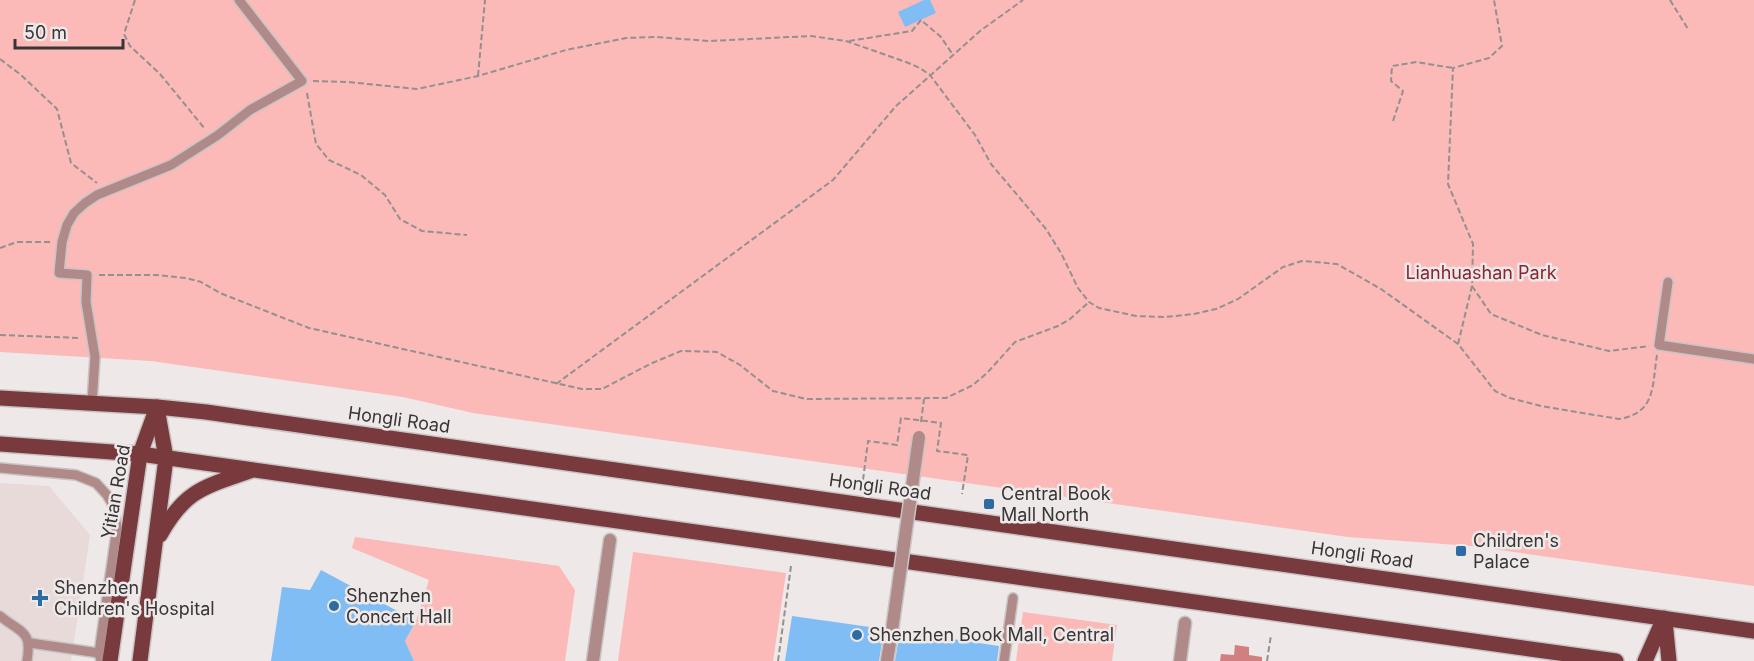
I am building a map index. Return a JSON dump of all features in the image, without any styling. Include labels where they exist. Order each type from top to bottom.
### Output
[{"type":"main road","name":"Hongli Road","points":[[0,398],[157,406],[1754,631]]},
{"type":"main road","name":"Yitian Road","points":[[104,658],[140,454],[157,406]]},
{"type":"main road","points":[[140,661],[166,458],[157,406]]},
{"type":"main road","points":[[0,444],[140,454],[1616,661]]},
{"type":"main road","points":[[156,543],[175,510],[191,495],[253,470]]},
{"type":"main road","points":[[1646,661],[1664,618]]},
{"type":"main road","points":[[1664,618],[1669,661]]},
{"type":"main road","points":[[1546,651],[1568,661]]},
{"type":"street","points":[[887,661],[919,436]]},
{"type":"street","points":[[593,661],[610,540]]},
{"type":"street","points":[[1180,661],[1185,623]]},
{"type":"lane","points":[[92,403],[95,357],[86,302],[87,275],[59,273],[62,242],[67,225],[74,213],[85,203],[107,191],[171,165],[213,138],[250,110],[302,81],[239,0]]},
{"type":"lane","points":[[1668,282],[1659,345],[1754,359]]},
{"type":"lane","points":[[0,468],[76,475],[96,483],[112,503],[117,527],[104,658],[30,643]]},
{"type":"lane","points":[[1004,661],[1013,598]]},
{"type":"lane","points":[[0,616],[27,637],[30,643],[27,661]]},
{"type":"path","points":[[135,0],[124,34],[130,46],[160,74],[213,138]]},
{"type":"path","points":[[478,76],[485,0]]},
{"type":"path","points":[[556,384],[833,180],[896,106],[980,31],[1023,0]]},
{"type":"path","points":[[1393,121],[1403,91],[1390,81],[1392,66],[1416,62],[1453,68],[1489,58],[1502,46],[1494,0]]},
{"type":"path","points":[[1670,0],[1688,29]]},
{"type":"path","points":[[846,41],[912,31],[921,20],[941,37],[953,55]]},
{"type":"path","points":[[467,235],[422,231],[407,223],[400,219],[385,195],[361,175],[329,160],[316,144],[308,95],[302,81],[417,88],[478,76],[566,50],[626,38],[656,37],[709,41],[811,36],[846,41],[913,64],[930,75],[975,135],[991,164],[1046,229],[1078,288],[1089,302],[1114,313],[1136,316],[1165,317],[1194,314],[1216,309],[1238,298],[1283,267],[1302,261],[1323,261],[1337,264],[1364,278],[1458,344],[1495,391],[1510,398],[1619,420],[1632,417],[1643,410],[1650,399],[1659,345],[1609,351],[1542,335],[1491,314],[1472,286]]},
{"type":"path","points":[[0,58],[57,109],[71,163],[107,191]]},
{"type":"path","points":[[1453,68],[1448,184],[1473,244],[1472,286],[1458,344]]},
{"type":"path","points":[[0,248],[17,242],[62,242]]},
{"type":"path","points":[[87,275],[156,275],[186,278],[201,282],[220,293],[309,328],[582,389],[602,388],[681,351],[717,352],[740,365],[773,391],[806,399],[946,398],[968,388],[987,373],[1015,342],[1058,326],[1070,319],[1089,302]]},
{"type":"path","points":[[0,335],[92,339]]},
{"type":"path","points":[[919,436],[924,399]]},
{"type":"path","points":[[863,480],[868,441],[897,445],[901,418],[941,423],[937,451],[968,455],[962,494]]},
{"type":"path","points":[[778,661],[791,566]]},
{"type":"path","points":[[1267,661],[1271,635]]},
{"type":"shaded area","name":"Shenzhen Children's Hospital","points":[[0,483],[49,486],[90,535],[71,661],[0,661]]},
{"type":"shaded area","points":[[1235,645],[1249,647],[1249,655],[1262,657],[1262,661],[1220,661],[1221,654],[1234,655]]},
{"type":"green space","name":"Lianhuashan Park","points":[[0,0],[1754,0],[1754,586],[1471,546],[1348,537],[473,413],[403,397],[151,361],[0,352]]},
{"type":"green space","points":[[355,537],[559,566],[575,590],[565,661],[414,661],[405,641],[416,621],[429,580],[352,548]]},
{"type":"green space","points":[[633,552],[786,573],[773,661],[618,661]]},
{"type":"green space","points":[[1023,612],[1117,625],[1112,661],[1016,661]]},
{"type":"building","points":[[924,0],[930,0],[936,13],[905,27],[898,12]]},
{"type":"building","name":"Shenzhen Concert Hall","points":[[321,570],[416,621],[405,641],[414,661],[271,661],[282,587],[310,590]]},
{"type":"building","points":[[792,616],[884,629],[879,661],[785,661]]},
{"type":"building","points":[[900,631],[999,646],[997,661],[895,661]]},
{"type":"place","name":"Central Book Mall North","points":[[989,504]]},
{"type":"place","name":"Children's Palace","points":[[1461,551]]},
{"type":"place","name":"Shenzhen Children's Hospital","points":[[40,598]]},
{"type":"place","name":"Shenzhen Concert Hall","points":[[334,606]]},
{"type":"place","name":"Shenzhen Book Mall, Central","points":[[857,635]]}]
